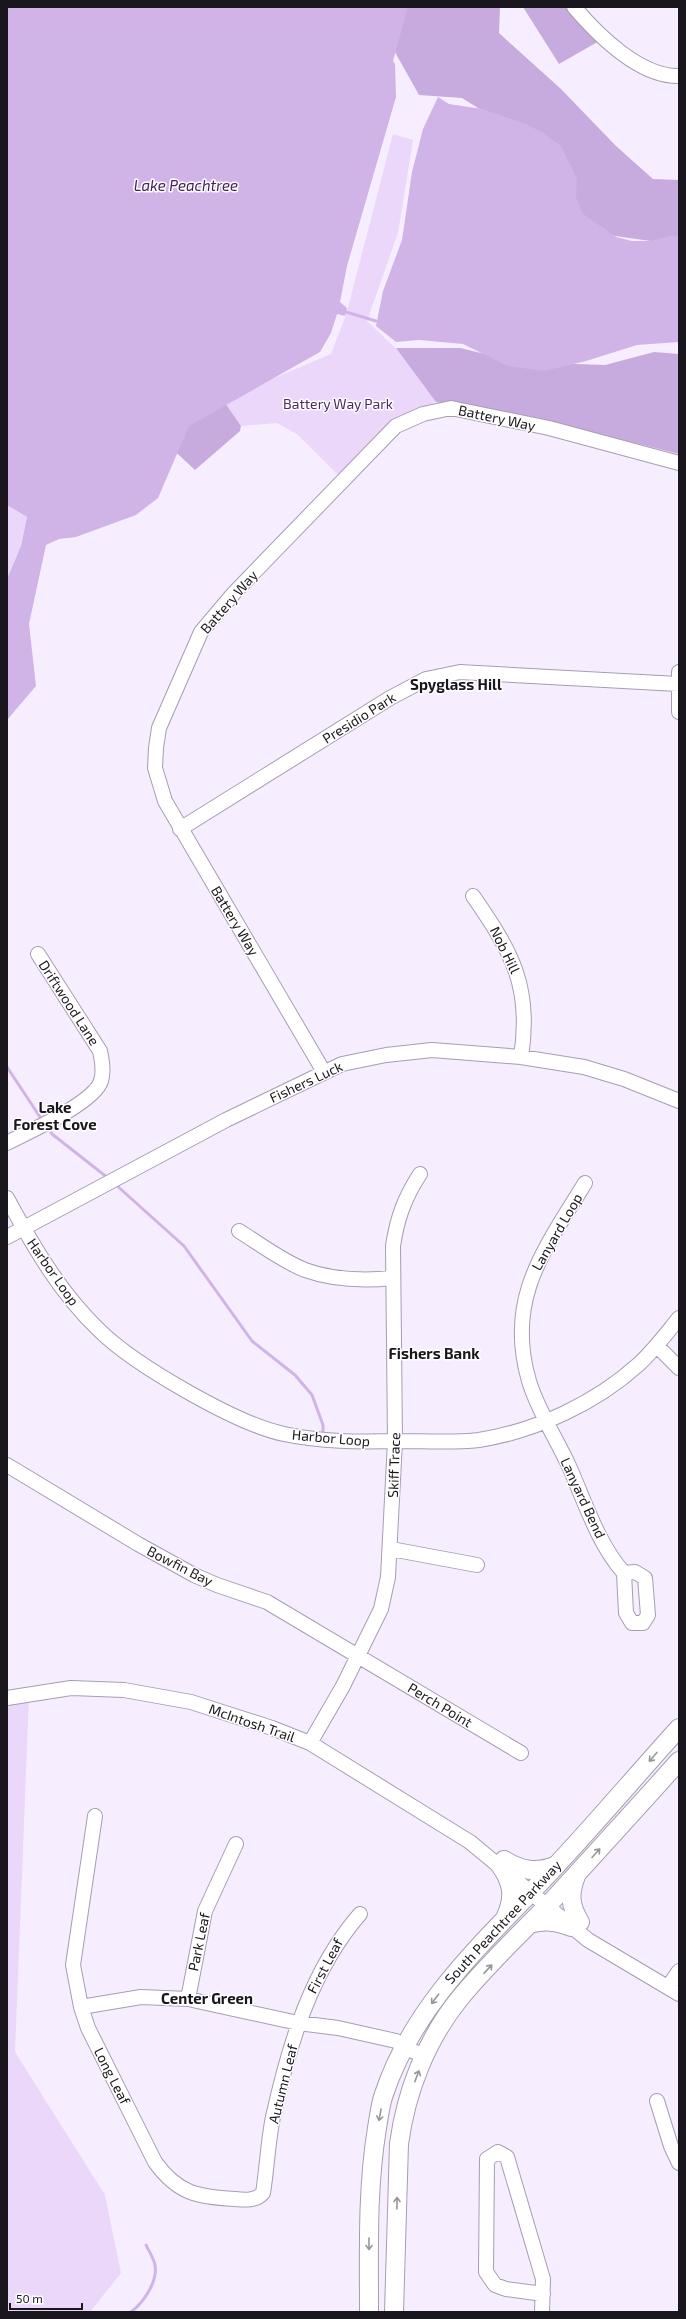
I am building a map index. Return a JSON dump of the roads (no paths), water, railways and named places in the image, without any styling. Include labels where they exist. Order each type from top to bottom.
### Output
[{"type":"main road","name":"South Peachtree Parkway","points":[[369,2312],[369,2194],[374,2145],[383,2095],[403,2047],[429,2007],[460,1965],[534,1889],[679,1728]]},
{"type":"main road","name":"South Peachtree Parkway","points":[[394,2312],[399,2144],[404,2110],[434,2037],[460,1998],[576,1875],[679,1761]]},
{"type":"main road","points":[[502,1863],[529,1871],[542,1870],[555,1866]]},
{"type":"main road","points":[[502,1863],[512,1891],[511,1905],[505,1919]]},
{"type":"main road","points":[[530,1924],[543,1921],[576,1925],[570,1899],[576,1875]]},
{"type":"street","points":[[574,7],[619,52],[645,68],[660,74],[679,76]]},
{"type":"street","name":"Battery Way","points":[[324,1072],[180,829],[158,784],[155,768],[159,728],[196,641],[211,619],[234,593],[396,426],[423,414],[451,408],[549,428],[679,463]]},
{"type":"street","name":"Presidio Park","points":[[180,829],[390,698],[426,679],[441,674],[460,672],[679,678]]},
{"type":"street","points":[[679,678],[679,712]]},
{"type":"street","name":"Nob Hill","points":[[473,896],[502,941],[520,980],[526,1028],[521,1057]]},
{"type":"street","name":"Driftwood Lane","points":[[7,1143],[88,1099],[101,1081],[102,1065],[100,1051],[90,1032],[38,954]]},
{"type":"street","name":"Fishers Luck","points":[[7,1236],[226,1120],[324,1072],[342,1064],[386,1055],[432,1050],[521,1057],[584,1067],[624,1079],[679,1101]]},
{"type":"street","name":"Skiff Trace","points":[[310,1743],[358,1656],[381,1609],[388,1577],[391,1549],[395,1441],[393,1246],[396,1221],[407,1194],[420,1174]]},
{"type":"street","name":"Lanyard Loop","points":[[545,1420],[529,1383],[522,1351],[525,1300],[537,1261],[585,1183]]},
{"type":"street","name":"Harbor Loop","points":[[7,1198],[24,1228],[72,1303],[100,1332],[121,1348],[193,1393],[241,1418],[281,1434],[323,1440],[478,1440],[525,1428],[585,1403],[638,1365],[657,1346],[679,1318]]},
{"type":"street","points":[[239,1231],[305,1270],[349,1279],[393,1278]]},
{"type":"street","points":[[657,1346],[679,1368]]},
{"type":"street","name":"Lanyard Bend","points":[[545,1420],[606,1547],[624,1574]]},
{"type":"street","name":"Bowfin Bay","points":[[7,1465],[161,1557],[217,1585],[267,1602],[358,1656]]},
{"type":"street","points":[[391,1549],[477,1565]]},
{"type":"street","name":"Perch Point","points":[[358,1656],[521,1753]]},
{"type":"street","name":"McIntosh Trail","points":[[7,1698],[71,1688],[124,1690],[191,1702],[310,1743],[502,1863],[576,1925],[588,1940],[622,1959],[673,1991]]},
{"type":"street","name":"Long Leaf","points":[[95,1816],[73,1965],[81,2007],[103,2063],[155,2162],[165,2176],[175,2184],[198,2196],[240,2200],[259,2197],[263,2193],[270,2145]]},
{"type":"street","name":"Park Leaf","points":[[188,1999],[205,1910],[236,1844]]},
{"type":"street","name":"First Leaf","points":[[298,2023],[311,1991],[343,1934],[360,1914]]},
{"type":"street","points":[[673,1991],[679,1971]]},
{"type":"street","points":[[81,2007],[141,1997],[188,1999],[298,2023],[320,2026],[346,2039],[392,2049],[403,2047],[425,2056]]},
{"type":"street","name":"Autumn Leaf","points":[[270,2145],[273,2118],[298,2023]]},
{"type":"street","points":[[657,2101],[671,2146],[679,2163]]},
{"type":"street","points":[[542,2312],[543,2294],[543,2279],[507,2157],[498,2152],[487,2159],[486,2272],[495,2285],[506,2289],[543,2294]]},
{"type":"water","name":"Lake Peachtree","points":[[7,7],[408,7],[393,61],[395,64],[396,97],[347,266],[340,302],[347,308],[345,316],[337,314],[331,333],[320,352],[189,426],[158,498],[136,515],[76,537],[59,539],[46,545],[29,624],[36,686],[7,720],[7,579],[21,546],[27,517],[7,505]]},
{"type":"water","points":[[438,97],[449,104],[482,109],[526,124],[543,133],[561,146],[577,179],[576,197],[582,213],[616,237],[632,241],[651,241],[671,236],[679,236],[679,342],[637,345],[586,361],[544,371],[508,366],[463,344],[419,340],[396,342],[376,326],[383,291],[402,240],[412,172],[423,129]]},
{"type":"waterway","points":[[346,312],[376,321]]},
{"type":"waterway","points":[[7,1067],[42,1120]]},
{"type":"waterway","points":[[47,1126],[52,1134],[108,1178]]},
{"type":"waterway","points":[[115,1184],[184,1246],[252,1341],[295,1375],[312,1395],[323,1425],[323,1437]]},
{"type":"waterway","points":[[131,2312],[145,2298],[154,2278],[155,2265],[146,2245]]},
{"type":"district","name":"Spyglass Hill","points":[[456,685]]},
{"type":"district","name":"Lake Forest Cove","points":[[55,1116]]},
{"type":"district","name":"Fishers Bank","points":[[434,1354]]},
{"type":"district","name":"Center Green","points":[[207,1999]]},
{"type":"park label","name":"Battery Way Park","points":[[338,404]]}]
